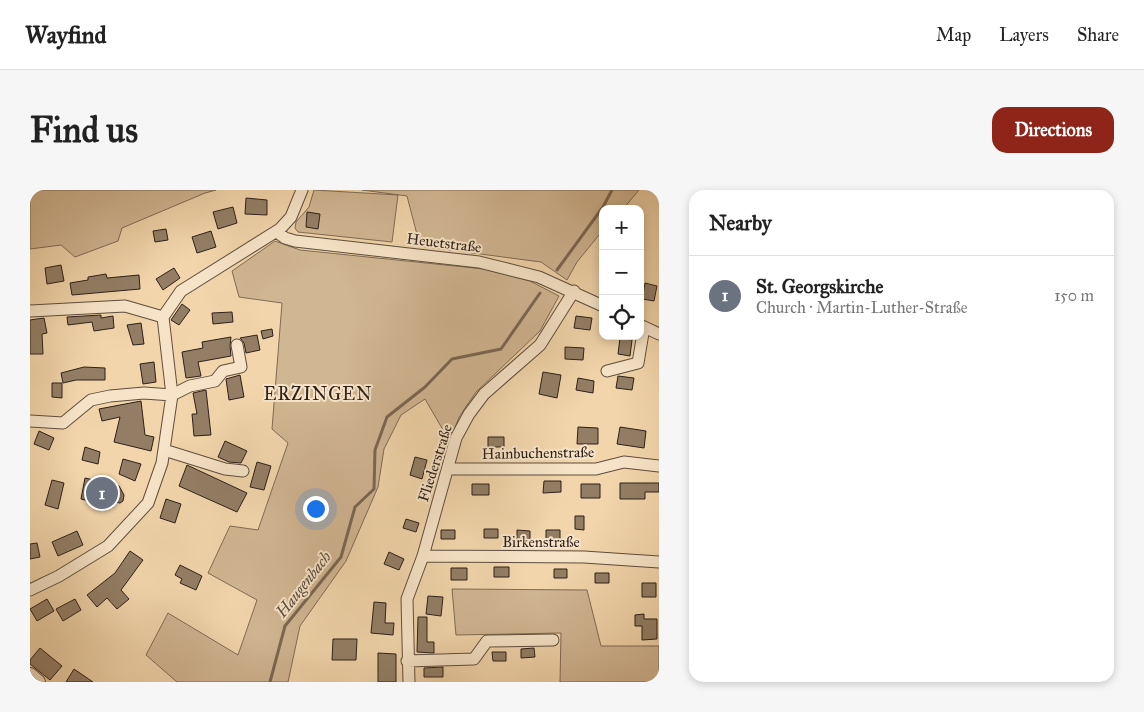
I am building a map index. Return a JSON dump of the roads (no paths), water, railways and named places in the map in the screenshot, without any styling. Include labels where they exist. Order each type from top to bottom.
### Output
[{"type":"street","points":[[30,590],[59,576],[108,546],[148,503],[162,463],[172,394],[163,317],[181,291],[277,232],[290,217],[302,190]]},
{"type":"street","name":"Heuetstraße","points":[[277,232],[284,238],[295,241],[479,262],[539,277],[574,291],[599,304]]},
{"type":"street","name":"Fliederstraße","points":[[409,682],[407,599],[423,556],[456,438],[469,414],[484,394],[540,344],[574,291]]},
{"type":"street","points":[[30,311],[125,306],[163,317]]},
{"type":"street","points":[[644,327],[659,334]]},
{"type":"street","points":[[607,371],[638,363],[640,340]]},
{"type":"street","points":[[30,421],[63,423],[91,400],[110,396],[172,394],[190,386],[215,381],[224,371],[241,367],[237,345]]},
{"type":"street","points":[[164,450],[225,469],[243,471]]},
{"type":"street","name":"Hainbuchenstraße","points":[[448,468],[596,469],[624,462],[659,466]]},
{"type":"street","name":"Birkenstraße","points":[[423,556],[584,557],[659,562]]},
{"type":"street","points":[[407,661],[474,659],[487,641],[552,640]]},
{"type":"street","points":[[30,676],[38,682]]},
{"type":"waterway","name":"Haugenbach","points":[[557,270],[603,207],[612,190]]},
{"type":"waterway","name":"Haugenbach","points":[[270,682],[285,626],[341,557],[355,507],[374,489],[375,450],[387,417],[425,387],[452,359],[501,349],[540,293]]},
{"type":"place","name":"St. Georgskirche","points":[[102,493]]},
{"type":"district","name":"ERZINGEN","points":[[318,394]]}]
